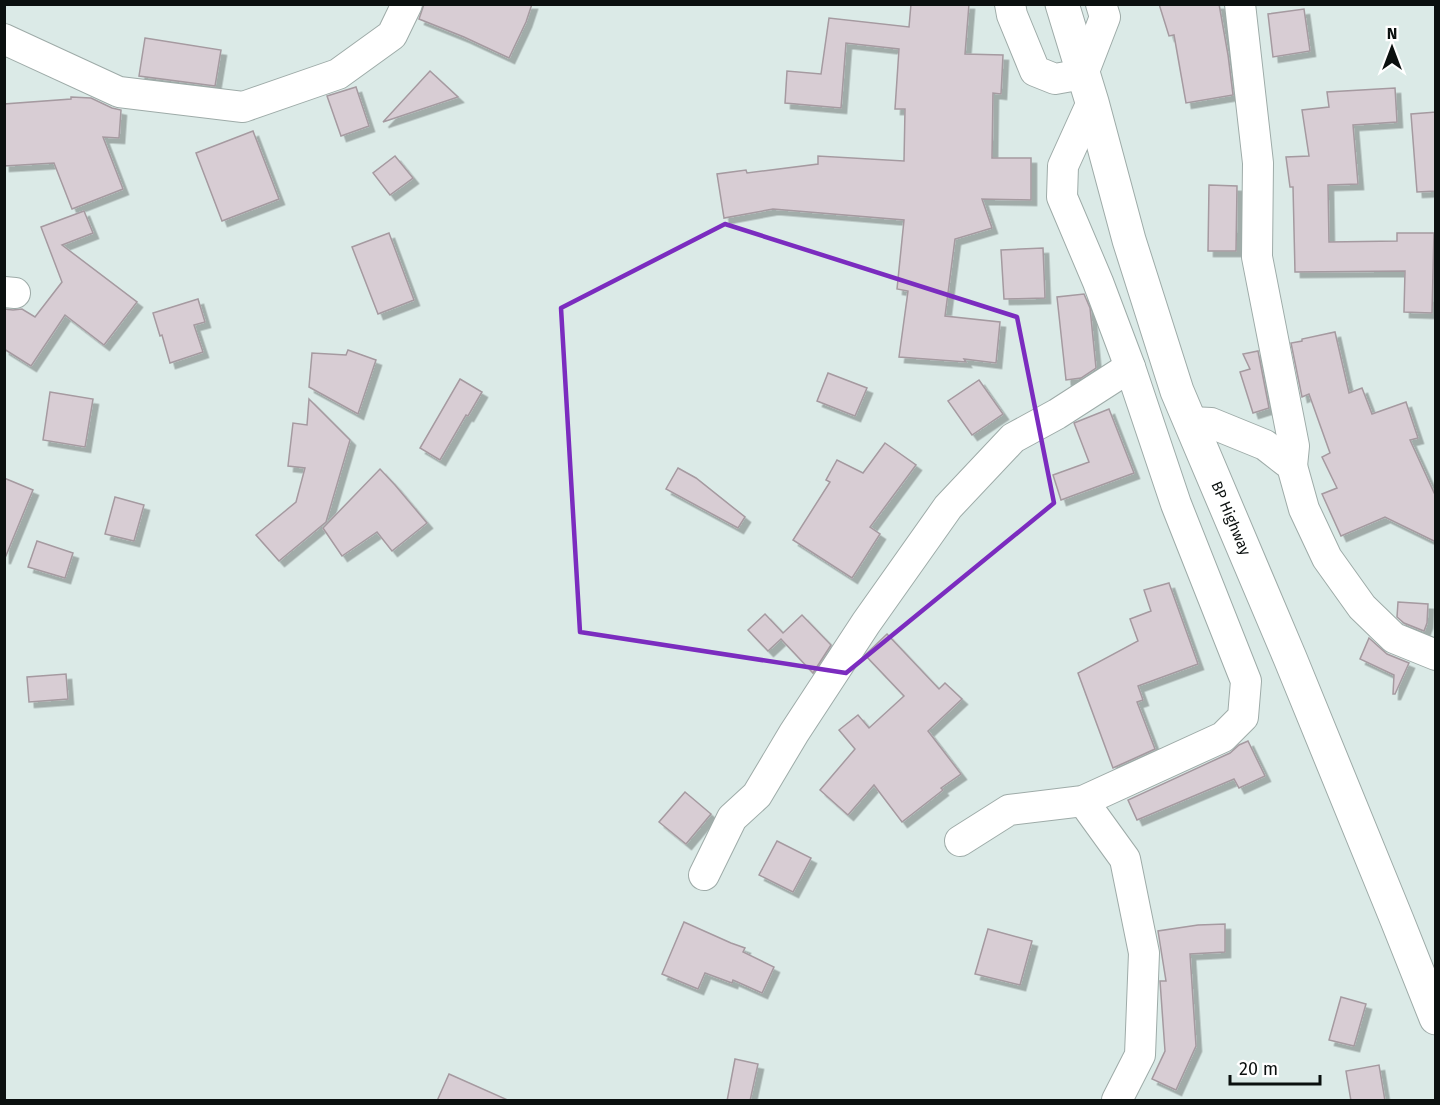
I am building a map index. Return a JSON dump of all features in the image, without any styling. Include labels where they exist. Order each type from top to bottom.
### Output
[{"type":"highway","name":"BP Highway","points":[[1062,4],[1129,240],[1178,391],[1436,1018]]},
{"type":"street","points":[[4,39],[119,92],[243,107],[338,74],[392,35],[407,4]]},
{"type":"street","points":[[1010,4],[1012,15],[1035,71],[1087,88]]},
{"type":"street","points":[[960,841],[1009,810],[1083,801],[1223,737],[1243,717],[1246,681],[1176,504],[1130,367],[1088,257],[1062,197],[1063,166],[1087,88],[1105,17],[1101,4]]},
{"type":"street","points":[[1240,4],[1258,163],[1257,257],[1294,446],[1292,466],[1304,509],[1327,558],[1362,607],[1394,638],[1436,654]]},
{"type":"street","points":[[704,875],[732,818],[757,795],[794,733],[866,623],[948,507],[1013,438],[1058,414],[1130,367]]},
{"type":"street","points":[[1191,422],[1211,423],[1265,445],[1292,466]]},
{"type":"street","points":[[1083,801],[1125,859],[1144,953],[1140,1055],[1117,1101]]},
{"type":"highlighted area","points":[[725,224],[1017,317],[1054,503],[846,673],[580,632],[561,308]]},
{"type":"building","points":[[424,4],[532,4],[509,58],[419,19]]},
{"type":"building","points":[[911,4],[969,4],[965,54],[1003,55],[1001,94],[993,93],[992,158],[1031,158],[1031,200],[982,199],[992,228],[955,239],[945,316],[1000,322],[996,363],[964,359],[966,362],[899,357],[908,291],[897,289],[904,220],[773,209],[724,218],[717,174],[746,170],[747,173],[818,164],[818,156],[904,161],[905,109],[895,109],[899,49],[846,43],[841,108],[785,103],[787,71],[821,74],[829,18],[909,27]]},
{"type":"building","points":[[1159,4],[1219,4],[1233,95],[1186,103],[1174,35],[1169,36]]},
{"type":"building","points":[[1304,9],[1310,51],[1273,57],[1268,14]]},
{"type":"building","points":[[145,38],[221,50],[215,86],[139,76]]},
{"type":"building","points":[[430,71],[458,97],[383,122]]},
{"type":"building","points":[[356,87],[369,126],[341,136],[327,96]]},
{"type":"building","points":[[1395,88],[1397,122],[1353,125],[1358,184],[1328,185],[1329,242],[1397,241],[1397,233],[1434,233],[1432,313],[1404,312],[1405,271],[1295,272],[1293,187],[1290,187],[1286,157],[1309,156],[1302,110],[1329,107],[1327,92]]},
{"type":"building","points":[[71,97],[91,98],[121,110],[119,138],[103,137],[123,189],[72,209],[54,163],[4,166],[4,104],[71,99]]},
{"type":"building","points":[[1436,112],[1436,191],[1417,192],[1411,114]]},
{"type":"building","points":[[253,131],[279,199],[222,221],[196,153]]},
{"type":"building","points":[[395,156],[413,178],[390,195],[373,173]]},
{"type":"building","points":[[1209,185],[1237,186],[1236,251],[1208,251]]},
{"type":"building","points":[[84,211],[93,233],[62,245],[137,302],[104,345],[65,315],[31,366],[4,349],[4,309],[22,309],[35,317],[62,282],[41,227]]},
{"type":"building","points":[[389,233],[414,300],[378,314],[352,247]]},
{"type":"building","points":[[1043,248],[1045,298],[1004,299],[1001,250]]},
{"type":"building","points":[[1084,294],[1090,308],[1096,368],[1081,378],[1066,380],[1057,297]]},
{"type":"building","points":[[198,299],[205,322],[194,325],[203,352],[170,363],[153,313]]},
{"type":"building","points":[[1335,332],[1349,393],[1362,388],[1372,414],[1406,402],[1418,438],[1410,440],[1436,497],[1436,542],[1385,517],[1341,536],[1322,494],[1337,488],[1322,457],[1330,453],[1309,394],[1302,397],[1291,343]]},
{"type":"building","points":[[348,350],[376,360],[358,414],[309,387],[312,353],[346,355]]},
{"type":"building","points":[[1258,351],[1269,408],[1253,413],[1240,372],[1250,369],[1243,354]]},
{"type":"building","points":[[828,373],[867,388],[855,416],[817,401]]},
{"type":"building","points":[[460,379],[482,392],[440,460],[420,448]]},
{"type":"building","points":[[979,380],[1003,414],[972,435],[948,401]]},
{"type":"building","points":[[50,392],[93,399],[85,447],[43,440]]},
{"type":"building","points":[[309,399],[350,440],[326,522],[279,561],[256,535],[296,502],[305,468],[288,466],[293,423],[307,425]]},
{"type":"building","points":[[1109,409],[1134,473],[1061,500],[1053,475],[1089,462],[1074,423]]},
{"type":"building","points":[[885,443],[916,465],[870,527],[880,534],[852,578],[793,540],[830,482],[826,480],[837,460],[863,473]]},
{"type":"building","points":[[678,468],[696,478],[745,517],[738,528],[666,489]]},
{"type":"building","points":[[380,469],[427,523],[392,551],[377,532],[342,556],[323,528]]},
{"type":"building","points":[[4,478],[33,490],[5,558],[4,558]]},
{"type":"building","points":[[115,497],[144,505],[134,541],[105,534]]},
{"type":"building","points":[[37,541],[73,553],[65,578],[28,567]]},
{"type":"building","points":[[1169,583],[1198,664],[1138,686],[1143,700],[1137,702],[1155,749],[1113,768],[1078,673],[1138,641],[1130,619],[1151,611],[1144,590]]},
{"type":"building","points":[[1398,602],[1428,604],[1424,631],[1404,623],[1397,617]]},
{"type":"building","points":[[765,614],[783,633],[802,615],[831,645],[813,673],[781,639],[768,651],[748,630]]},
{"type":"building","points":[[887,634],[939,689],[945,683],[962,699],[928,731],[961,774],[902,822],[874,785],[848,815],[820,790],[855,749],[839,730],[858,715],[869,728],[904,696],[865,655]]},
{"type":"building","points":[[1369,638],[1387,654],[1409,663],[1395,694],[1393,694],[1394,675],[1360,659]]},
{"type":"building","points":[[66,674],[68,699],[29,702],[27,677]]},
{"type":"building","points":[[1248,741],[1265,776],[1239,788],[1234,779],[1137,820],[1128,800],[1230,753]]},
{"type":"building","points":[[685,792],[711,814],[686,844],[659,822]]},
{"type":"building","points":[[777,841],[811,858],[793,892],[759,875]]},
{"type":"building","points":[[684,922],[745,948],[743,952],[774,967],[762,993],[733,980],[732,983],[705,973],[698,989],[662,974]]},
{"type":"building","points":[[1225,924],[1225,952],[1190,954],[1196,1046],[1176,1090],[1152,1079],[1165,1051],[1160,981],[1166,981],[1158,931],[1198,925]]},
{"type":"building","points":[[988,929],[1032,941],[1020,985],[975,974]]},
{"type":"building","points":[[1341,997],[1366,1004],[1354,1046],[1329,1040]]},
{"type":"building","points":[[735,1059],[758,1064],[750,1101],[727,1101]]},
{"type":"building","points":[[1379,1065],[1385,1101],[1351,1101],[1346,1071]]},
{"type":"building","points":[[449,1074],[510,1101],[437,1101]]}]
